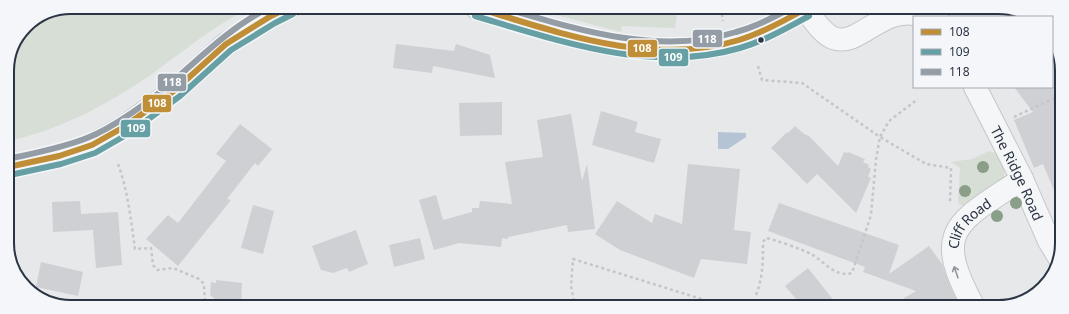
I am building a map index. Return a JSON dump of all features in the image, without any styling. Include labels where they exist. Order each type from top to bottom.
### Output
[{"type":"main road","points":[[14,166],[59,156],[92,145],[118,130],[175,90],[226,44],[276,14]]},
{"type":"main road","points":[[498,14],[594,42],[636,49],[665,50],[728,43],[770,28],[796,14]]},
{"type":"street","points":[[809,14],[825,33],[833,38],[844,39],[887,14]]},
{"type":"street","name":"The Ridge Road","points":[[976,88],[1022,179],[1039,220],[1055,250]]},
{"type":"street","name":"Cliff Road","points":[[970,300],[962,286],[954,264],[953,238],[962,222],[1022,179]]},
{"type":"path","points":[[758,66],[762,80],[802,83],[880,137],[926,164],[951,168],[950,212],[962,222]]},
{"type":"path","points":[[995,125],[1055,98]]},
{"type":"path","points":[[756,295],[761,281],[763,268],[762,242],[766,238],[811,254],[829,268],[846,275],[852,273],[871,215],[876,158],[880,137],[889,121],[918,99]]},
{"type":"path","points":[[118,164],[123,176],[135,249],[151,248],[153,265],[157,270],[173,268],[199,279],[204,284],[205,300]]},
{"type":"path","points":[[574,300],[571,286],[573,259],[705,300]]},
{"type":"shaded area","points":[[64,14],[238,14],[211,31],[146,78],[97,108],[62,124],[14,140],[14,67],[16,56],[26,36],[33,28],[43,22]]},
{"type":"shaded area","points":[[553,14],[677,14],[675,28],[622,26],[621,32]]},
{"type":"shaded area","points":[[989,151],[998,154],[1005,169],[1003,182],[982,195],[972,199],[966,205],[960,205],[958,202],[960,168],[951,162],[972,159]]},
{"type":"water","points":[[718,132],[746,133],[746,137],[728,149],[718,149]]},
{"type":"building","points":[[396,44],[454,51],[456,44],[490,55],[495,78],[433,66],[432,73],[393,68]]},
{"type":"building","points":[[1054,87],[1055,193],[1043,164],[1034,168],[1014,120],[1033,112],[1015,88]]},
{"type":"building","points":[[502,102],[502,135],[460,136],[459,103]]},
{"type":"building","points":[[601,111],[638,122],[635,132],[661,139],[654,163],[592,145]]},
{"type":"building","points":[[571,114],[582,181],[587,164],[595,229],[568,232],[567,225],[508,237],[508,239],[502,238],[501,247],[459,243],[434,250],[419,200],[436,195],[443,220],[472,212],[472,208],[479,208],[480,201],[512,204],[505,162],[543,157],[537,120]]},
{"type":"building","points":[[240,124],[272,149],[258,166],[255,163],[227,199],[231,200],[178,266],[146,239],[168,215],[178,223],[226,161],[216,154]]},
{"type":"building","points":[[795,126],[804,134],[809,136],[838,166],[844,152],[848,152],[865,159],[863,162],[869,165],[868,167],[871,169],[868,177],[871,178],[856,213],[817,174],[807,184],[771,148]]},
{"type":"building","points":[[688,164],[740,169],[734,230],[751,232],[747,264],[701,259],[694,278],[620,250],[595,234],[617,201],[652,223],[655,214],[682,224]]},
{"type":"building","points":[[80,201],[81,214],[118,212],[122,265],[96,268],[93,230],[53,232],[52,202]]},
{"type":"building","points":[[779,203],[899,245],[889,274],[929,246],[942,264],[957,300],[901,300],[916,291],[863,272],[865,267],[768,231]]},
{"type":"building","points":[[253,205],[274,211],[263,254],[241,248]]},
{"type":"building","points":[[356,230],[368,264],[349,272],[347,268],[333,273],[321,270],[312,246]]},
{"type":"building","points":[[420,238],[425,259],[394,267],[389,245]]},
{"type":"building","points":[[41,262],[83,272],[78,296],[36,287]]},
{"type":"building","points":[[808,268],[833,300],[797,300],[785,286]]},
{"type":"building","points":[[216,280],[242,283],[241,300],[216,300],[210,295],[211,282],[216,283]]},
{"type":"transit line","name":"118","points":[[14,158],[68,145],[97,134],[108,128],[153,98],[230,32],[258,14]]},
{"type":"transit line","name":"108","points":[[14,166],[59,156],[92,145],[124,127],[175,90],[226,44],[275,14]]},
{"type":"transit line","name":"109","points":[[14,174],[61,164],[95,153],[128,134],[180,96],[231,50],[275,23],[293,14]]},
{"type":"transit line","name":"108","points":[[497,14],[606,44],[673,50],[706,47],[739,40],[764,30],[796,14]]},
{"type":"transit line","name":"118","points":[[525,14],[590,32],[649,41],[707,39],[743,30],[779,14]]},
{"type":"transit line","name":"109","points":[[475,16],[572,44],[639,56],[673,57],[707,55],[740,48],[767,38],[809,16]]}]
